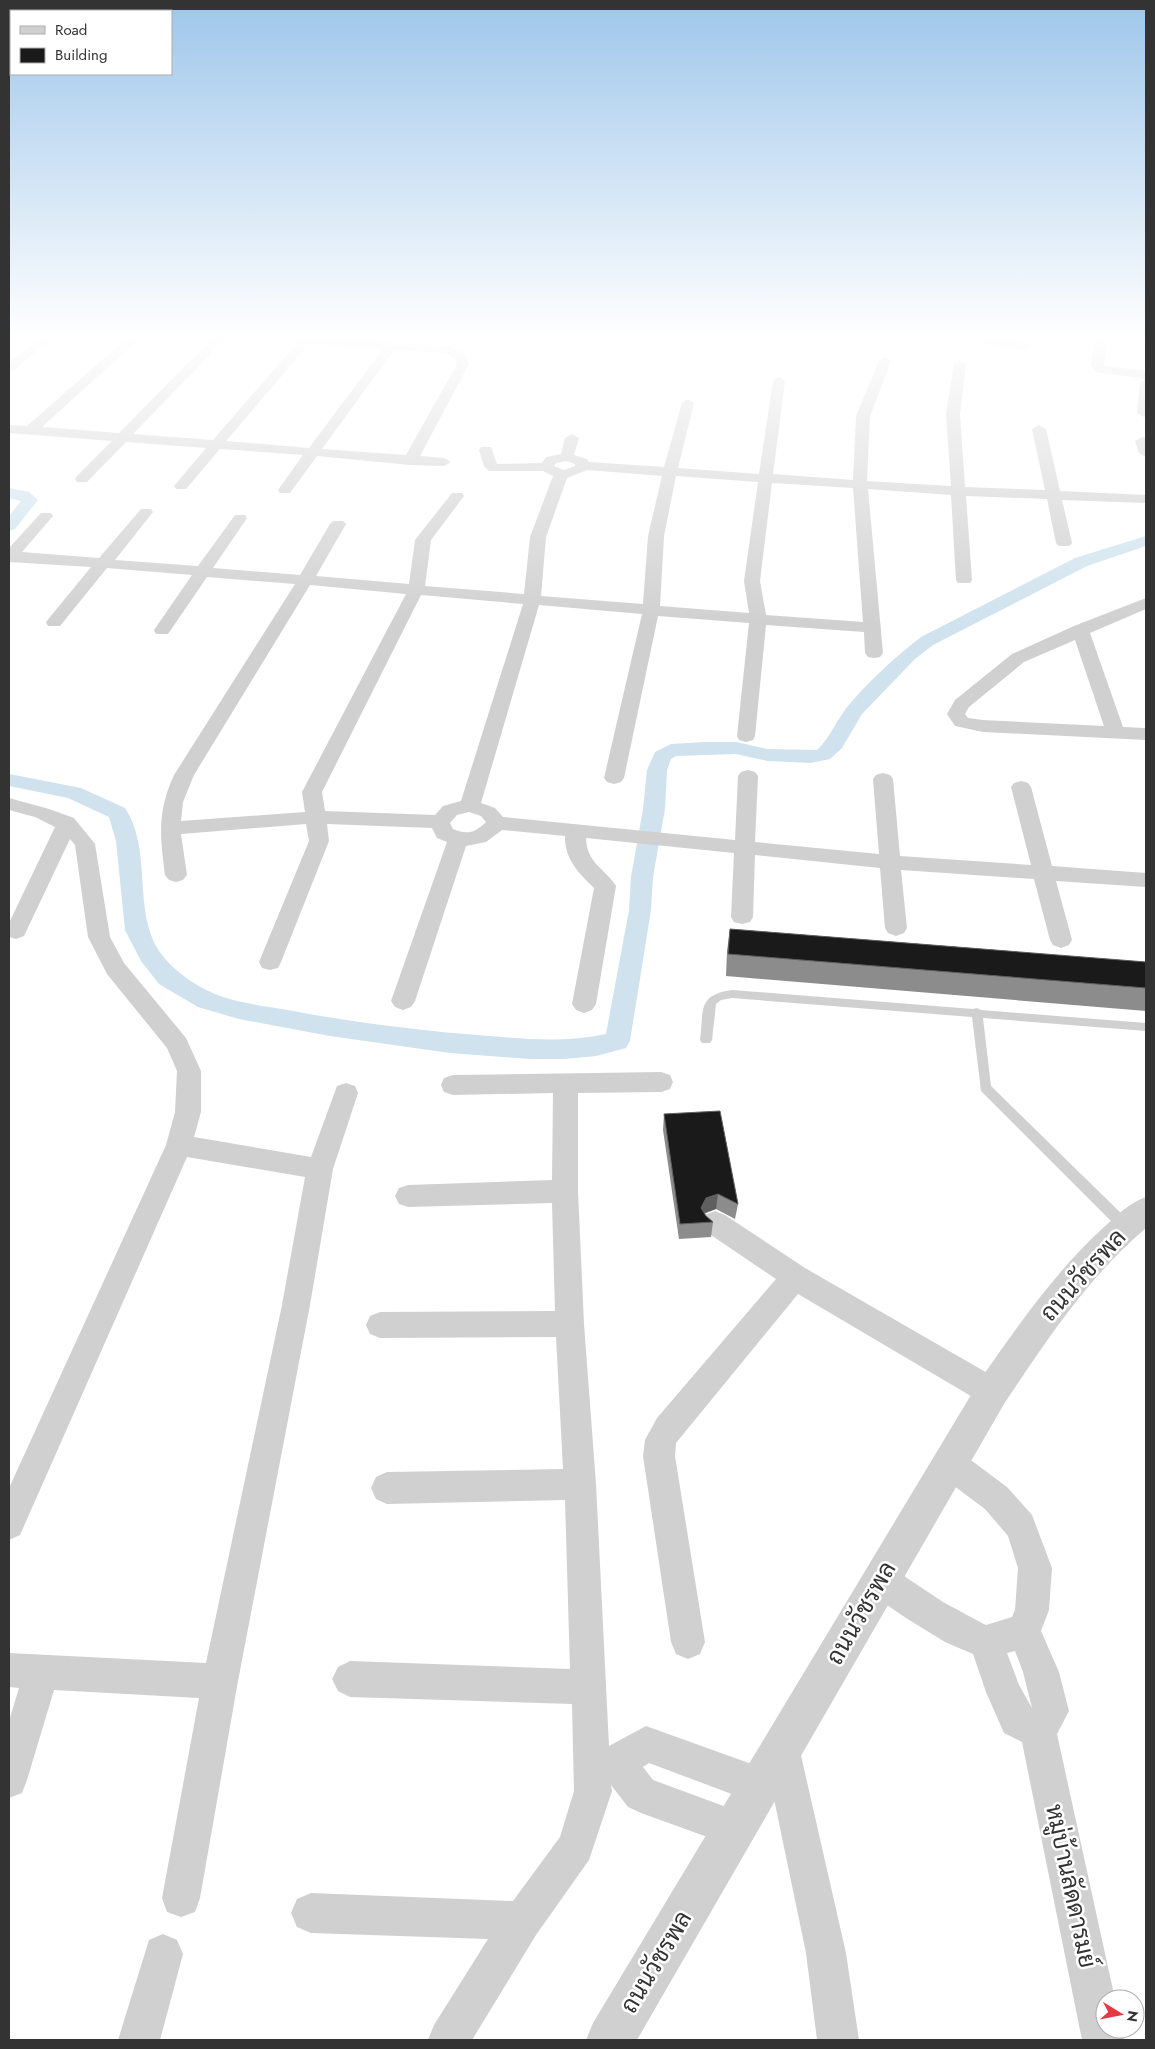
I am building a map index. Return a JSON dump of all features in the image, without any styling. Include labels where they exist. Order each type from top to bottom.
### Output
[{"type":"street","points":[[65,434],[410,461],[444,462]]},
{"type":"street","points":[[82,479],[128,434]]},
{"type":"street","points":[[181,486],[227,434]]},
{"type":"street","points":[[285,490],[327,434]]},
{"type":"street","points":[[410,461],[425,434]]},
{"type":"street","points":[[614,778],[651,611],[656,536],[680,434]]},
{"type":"street","points":[[746,736],[758,619],[752,582],[772,434]]},
{"type":"street","points":[[862,434],[860,484],[874,653]]},
{"type":"street","points":[[954,434],[964,580]]},
{"type":"street","points":[[1040,434],[1064,543]]},
{"type":"street","points":[[470,806],[532,600],[538,537],[558,466],[572,438]]},
{"type":"street","points":[[486,450],[491,466],[494,468],[558,466],[579,460],[583,466],[957,491],[1146,499]]},
{"type":"street","points":[[270,962],[319,841],[312,792],[416,590],[423,540],[457,496]]},
{"type":"street","points":[[54,622],[146,512]]},
{"type":"street","points":[[10,556],[46,516]]},
{"type":"street","points":[[162,630],[240,518]]},
{"type":"street","points":[[176,875],[170,828],[170,811],[174,796],[184,775],[306,580],[338,524]]},
{"type":"street","points":[[10,556],[872,628]]},
{"type":"street","points":[[1146,603],[1018,658],[961,704],[956,714],[962,722],[983,726],[1146,734]]},
{"type":"street","points":[[1080,630],[1115,732]]},
{"type":"street","points":[[742,917],[748,776]]},
{"type":"street","points":[[883,780],[896,928]]},
{"type":"street","points":[[1021,787],[1062,940]]},
{"type":"street","points":[[9,804],[53,816],[77,831],[85,844],[99,937],[115,968],[177,1044],[189,1071],[188,1112],[179,1144],[9,1524]]},
{"type":"street","points":[[440,822],[450,810],[470,806],[488,812],[497,823],[744,846],[890,862],[1146,880]]},
{"type":"street","points":[[170,828],[317,817],[440,822]]},
{"type":"street","points":[[440,822],[444,833],[458,840],[474,840],[488,833],[497,823]]},
{"type":"street","points":[[16,931],[67,823]]},
{"type":"street","points":[[576,831],[574,844],[581,862],[605,886],[584,1004]]},
{"type":"street","points":[[403,1001],[458,840]]},
{"type":"street","points":[[453,1085],[661,1082]]},
{"type":"street","points":[[449,2040],[522,1920],[576,1847],[604,1758],[590,1687],[570,1324],[565,1190],[566,1083]]},
{"type":"street","points":[[181,1898],[220,1682],[267,1455],[320,1169],[346,1093]]},
{"type":"street","points":[[179,1144],[320,1169]]},
{"type":"street","points":[[408,1196],[565,1190]]},
{"type":"street","name":"ถนนวัชรพล","points":[[610,2040],[782,1751],[948,1463],[992,1392],[1035,1328],[1067,1286],[1136,1218]]},
{"type":"street","points":[[715,1223],[795,1277],[992,1392]]},
{"type":"street","points":[[688,1642],[659,1456],[661,1440],[674,1420],[795,1277]]},
{"type":"street","points":[[380,1325],[570,1324]]},
{"type":"street","points":[[948,1463],[996,1498],[1021,1526],[1034,1568],[1032,1610],[1024,1631],[1041,1672],[1051,1711],[1038,1731],[1017,1720],[1004,1692],[986,1642]]},
{"type":"street","points":[[387,1488],[580,1484]]},
{"type":"street","points":[[880,1580],[935,1619],[962,1634],[986,1642],[1024,1631]]},
{"type":"street","points":[[9,1780],[25,1671],[220,1682]]},
{"type":"street","points":[[350,1679],[590,1687]]},
{"type":"street","name":"หมู่บ้านลัดดารมย์","points":[[1038,1731],[1103,2040]]},
{"type":"street","points":[[604,1758],[646,1744],[761,1786]]},
{"type":"street","points":[[782,1751],[826,1953],[838,2040]]},
{"type":"street","points":[[604,1758],[641,1794],[736,1828]]},
{"type":"street","points":[[311,1913],[522,1920]]},
{"type":"street","points":[[139,2040],[163,1954]]},
{"type":"lane","points":[[706,1040],[711,1002],[718,996],[732,994],[977,1012],[1146,1027]]},
{"type":"lane","points":[[977,1012],[985,1088],[1136,1218]]},
{"type":"building","points":[[730,929],[1146,962],[1146,988],[728,954]]},
{"type":"building","points":[[720,1111],[738,1204],[718,1194],[706,1198],[701,1208],[713,1222],[680,1224],[664,1114]]},
{"type":"waterway","points":[[9,493],[24,495],[30,500],[9,526]]},
{"type":"waterway","points":[[9,780],[74,793],[118,813],[127,841],[137,930],[149,955],[168,978],[207,1001],[239,1010],[330,1027],[450,1043],[530,1049],[564,1049],[596,1046],[617,1041],[640,910],[642,877],[654,809],[657,770],[662,756],[671,750],[705,748],[736,748],[767,755],[811,757],[823,755],[835,744],[854,711],[909,655],[927,641],[1081,562],[1146,541]]}]
